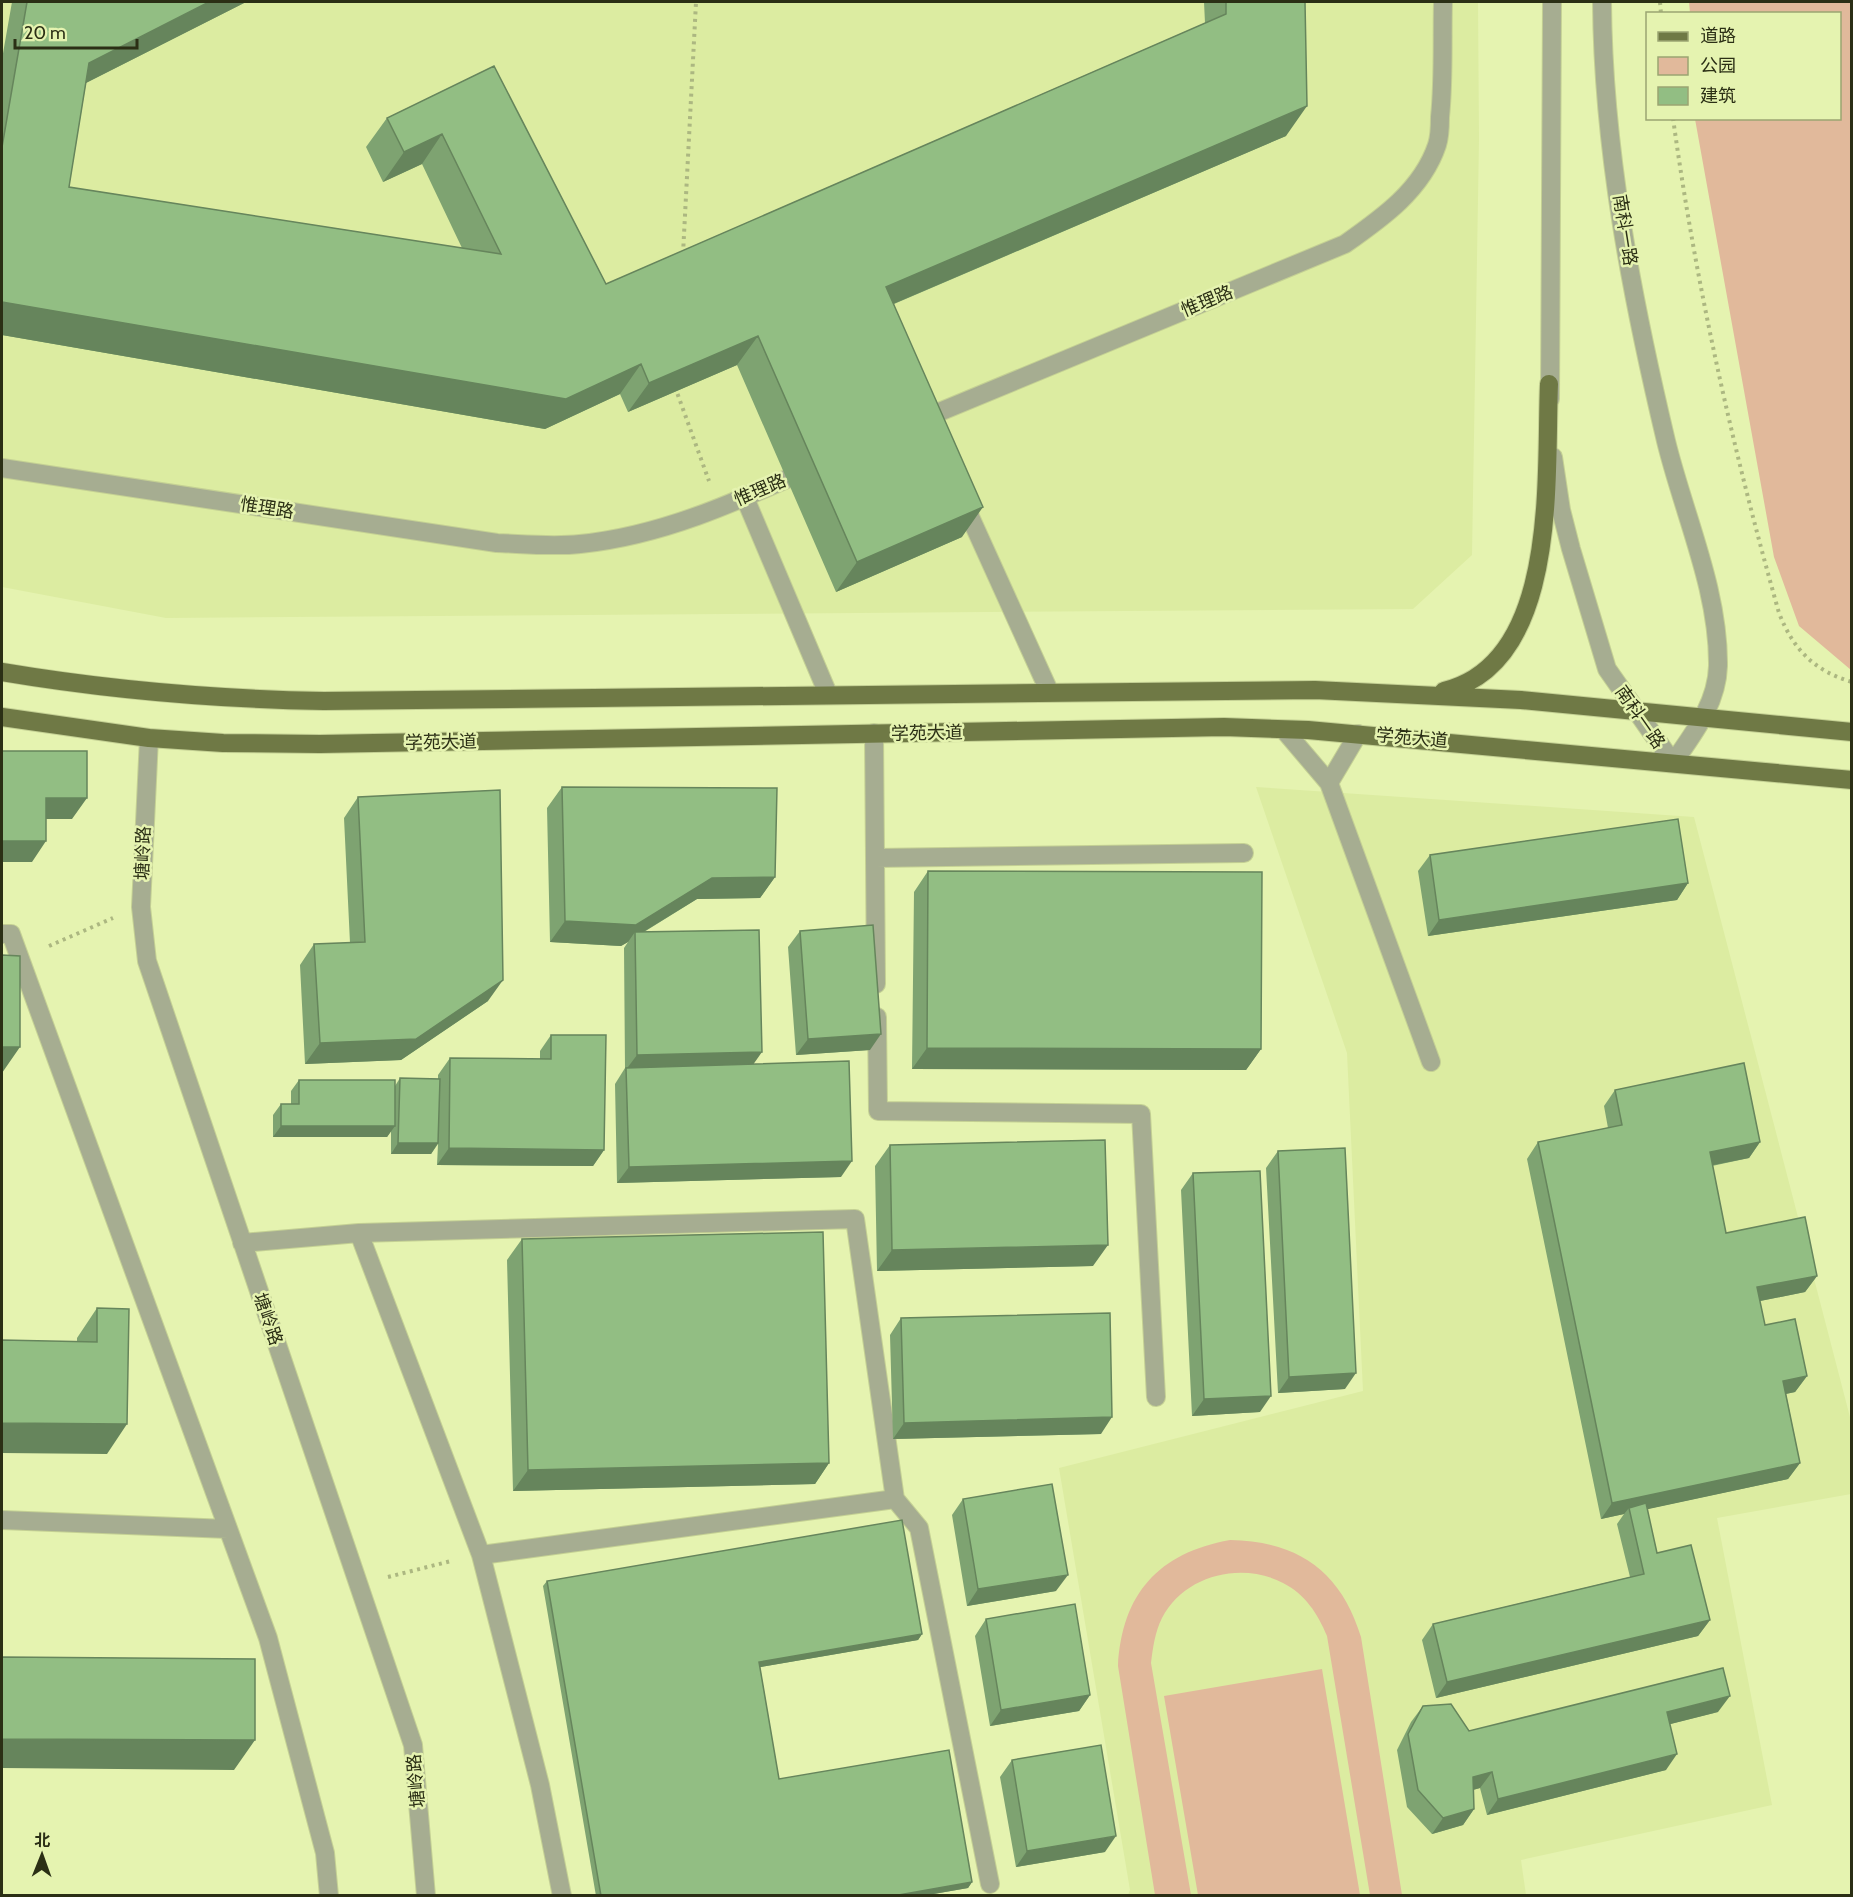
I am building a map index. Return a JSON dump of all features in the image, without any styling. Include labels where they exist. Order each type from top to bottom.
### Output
[{"type":"main road","points":[[1431,694],[1455,688],[1493,665],[1517,633],[1528,606],[1535,583],[1543,524],[1549,384]]},
{"type":"main road","points":[[2,672],[135,692],[255,700],[1249,689],[1431,694],[1851,732]]},
{"type":"main road","name":"学苑大道","points":[[2,717],[149,738],[223,743],[320,744],[1224,728],[1284,730],[1358,734],[1851,780]]},
{"type":"street","name":"惟理路","points":[[904,427],[1345,244],[1377,222],[1404,197],[1418,180],[1438,143],[1442,101],[1443,2]]},
{"type":"street","name":"南科一路","points":[[1552,2],[1549,384],[1554,469],[1571,549],[1607,669],[1634,711],[1673,763],[1705,718],[1718,669],[1717,624],[1711,597],[1679,495],[1635,296],[1619,198],[1607,96],[1602,2]]},
{"type":"street","points":[[926,417],[935,438]]},
{"type":"street","name":"惟理路","points":[[2,468],[497,543],[579,544],[663,528],[745,498],[830,460]]},
{"type":"street","points":[[954,481],[1049,691]]},
{"type":"street","points":[[745,498],[828,694]]},
{"type":"street","points":[[1284,730],[1329,783],[1431,1062]]},
{"type":"street","points":[[874,734],[878,1111],[1141,1114],[1156,1397]]},
{"type":"street","points":[[1329,783],[1358,734]]},
{"type":"street","name":"塘岭路","points":[[149,738],[141,907],[147,962],[413,1745],[426,1896]]},
{"type":"street","points":[[874,858],[1244,854]]},
{"type":"street","points":[[2,934],[12,934],[268,1638],[325,1853],[328,1896]]},
{"type":"street","points":[[242,1243],[359,1233],[855,1219],[895,1499],[919,1528],[990,1884]]},
{"type":"street","points":[[359,1233],[481,1555],[540,1785],[562,1896]]},
{"type":"street","points":[[481,1555],[895,1499]]},
{"type":"street","points":[[2,1520],[228,1529]]},
{"type":"path","points":[[683,260],[696,2]]},
{"type":"path","points":[[1673,120],[1703,306],[1732,436],[1779,613],[1788,636],[1800,653],[1817,668],[1851,682]]},
{"type":"path","points":[[676,381],[675,392],[719,507]]},
{"type":"path","points":[[21,958],[141,907]]},
{"type":"path","points":[[403,1573],[447,1562]]},
{"type":"shaded area","points":[[2,2],[1478,2],[1479,139],[1472,555],[1413,609],[166,618],[2,587]]},
{"type":"shaded area","points":[[1256,787],[1694,817],[1851,1421],[1851,1494],[1717,1518],[1772,1805],[1521,1860],[1526,1895],[1128,1895],[1130,1890],[1059,1468],[1363,1391],[1347,1053]]},
{"type":"green space","points":[[1689,2],[1851,2],[1851,670],[1799,626],[1774,557],[1695,120],[1841,120],[1841,12],[1690,12]]},
{"type":"green space","points":[[1230,1540],[1276,1546],[1314,1564],[1342,1594],[1352,1614],[1361,1637],[1402,1895],[1370,1895],[1327,1636],[1319,1620],[1310,1605],[1283,1583],[1267,1576],[1232,1573],[1199,1582],[1184,1591],[1162,1618],[1155,1640],[1151,1663],[1191,1895],[1155,1895],[1118,1666],[1121,1640],[1136,1598],[1148,1581],[1183,1555],[1205,1546]]},
{"type":"green space","points":[[1322,1669],[1360,1895],[1198,1895],[1164,1696]]},
{"type":"building","points":[[27,2],[209,2],[89,63],[69,187],[501,254],[442,134],[404,152],[387,118],[494,66],[606,284],[1226,14],[1226,2],[1305,2],[1307,106],[886,287],[983,507],[857,562],[758,336],[649,383],[641,364],[566,399],[2,302],[2,147]]},
{"type":"building","points":[[2,751],[87,751],[87,798],[46,798],[46,841],[2,841]]},
{"type":"building","points":[[562,787],[777,788],[775,877],[712,878],[636,925],[565,921]]},
{"type":"building","points":[[500,790],[503,980],[416,1039],[320,1043],[314,944],[365,942],[358,797]]},
{"type":"building","points":[[1678,819],[1688,883],[1439,920],[1430,855]]},
{"type":"building","points":[[928,871],[1262,872],[1261,1049],[927,1048]]},
{"type":"building","points":[[873,925],[881,1034],[808,1039],[800,931]]},
{"type":"building","points":[[759,930],[762,1052],[637,1055],[635,932]]},
{"type":"building","points":[[2,955],[20,956],[20,1047],[2,1047]]},
{"type":"building","points":[[551,1035],[606,1035],[604,1150],[449,1148],[450,1058],[551,1059]]},
{"type":"building","points":[[849,1061],[852,1161],[629,1167],[626,1068]]},
{"type":"building","points":[[1744,1063],[1760,1142],[1710,1152],[1726,1233],[1805,1217],[1817,1276],[1757,1287],[1765,1325],[1795,1319],[1807,1376],[1783,1381],[1800,1463],[1612,1503],[1538,1142],[1622,1125],[1615,1090]]},
{"type":"building","points":[[400,1078],[440,1079],[438,1143],[398,1143]]},
{"type":"building","points":[[299,1080],[395,1080],[395,1126],[281,1126],[281,1104],[299,1104]]},
{"type":"building","points":[[1105,1140],[1108,1245],[892,1250],[890,1145]]},
{"type":"building","points":[[1345,1148],[1356,1373],[1289,1377],[1278,1151]]},
{"type":"building","points":[[1260,1171],[1271,1396],[1204,1399],[1193,1173]]},
{"type":"building","points":[[823,1232],[829,1463],[528,1470],[522,1239]]},
{"type":"building","points":[[97,1308],[129,1309],[127,1424],[2,1423],[2,1340],[97,1342]]},
{"type":"building","points":[[1110,1313],[1112,1417],[904,1423],[901,1318]]},
{"type":"building","points":[[1052,1484],[1068,1575],[978,1589],[963,1499]]},
{"type":"building","points":[[1646,1503],[1657,1553],[1691,1545],[1710,1620],[1447,1682],[1433,1624],[1644,1574],[1629,1508]]},
{"type":"building","points":[[902,1520],[922,1634],[759,1662],[779,1779],[949,1750],[972,1882],[893,1896],[601,1896],[547,1581]]},
{"type":"building","points":[[1075,1604],[1090,1695],[1001,1710],[986,1619]]},
{"type":"building","points":[[2,1657],[255,1659],[255,1740],[2,1739]]},
{"type":"building","points":[[1723,1668],[1730,1696],[1667,1712],[1677,1754],[1498,1799],[1492,1772],[1473,1777],[1474,1809],[1443,1818],[1418,1790],[1408,1734],[1423,1706],[1451,1704],[1469,1731]]},
{"type":"building","points":[[1101,1745],[1116,1836],[1027,1851],[1012,1760]]}]
